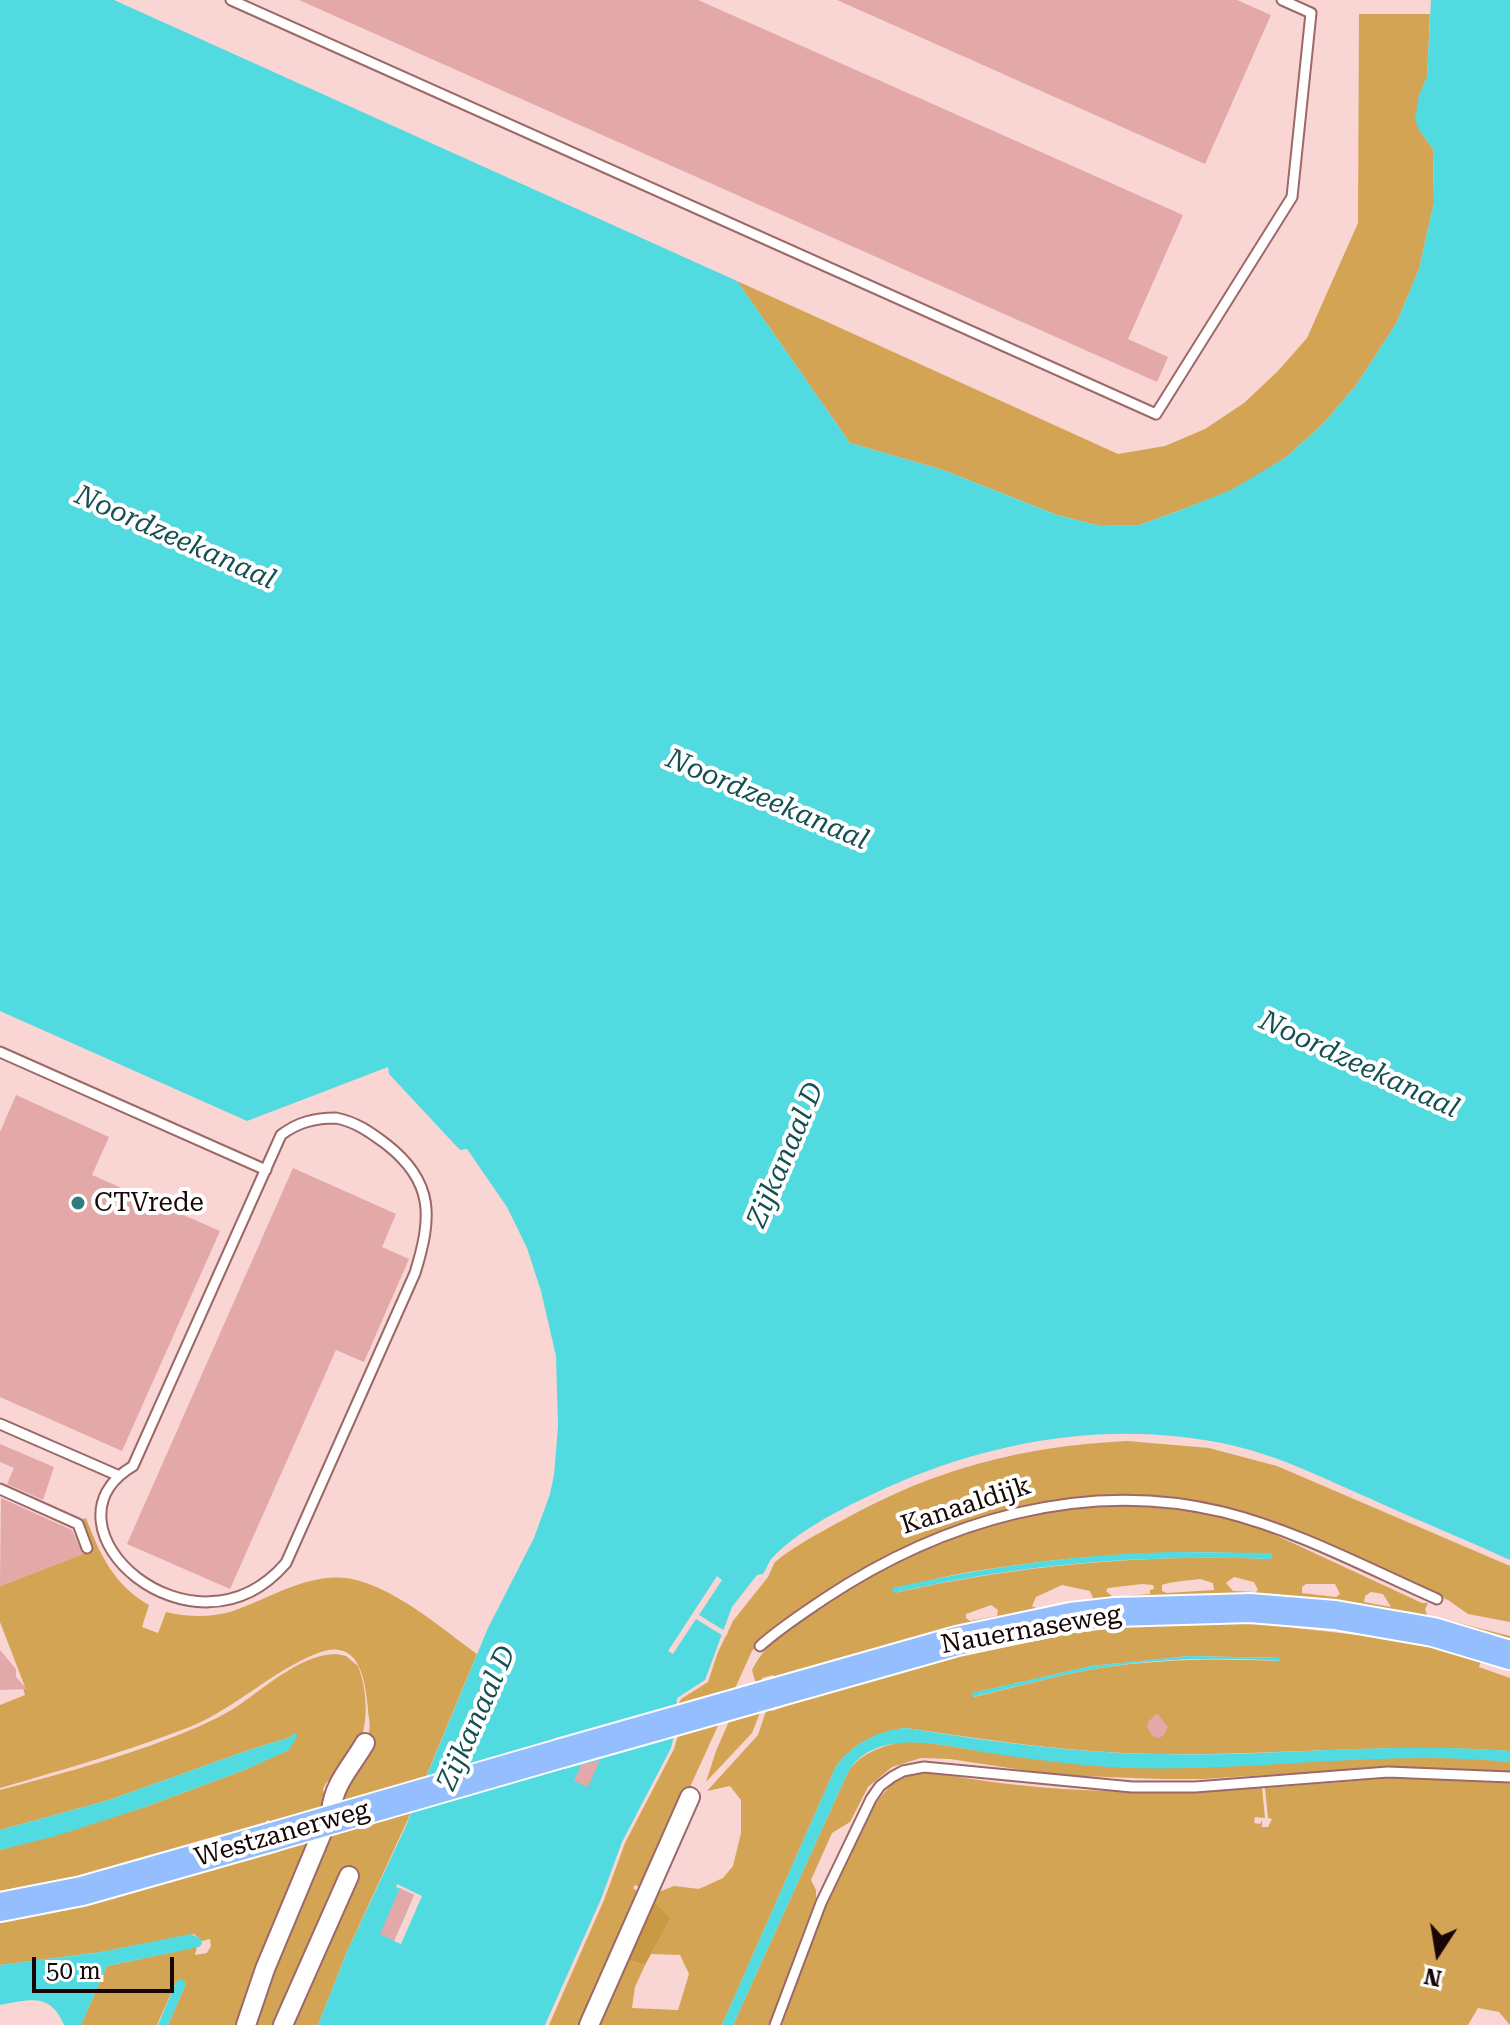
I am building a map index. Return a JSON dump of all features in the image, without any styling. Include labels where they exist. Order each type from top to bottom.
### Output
[{"type":"main road","name":"Nauernaseweg","points":[[562,1753],[995,1631],[1071,1617],[1160,1609],[1250,1608],[1335,1615],[1433,1632],[1510,1655]]},
{"type":"main road","name":"Westzanerweg","points":[[0,1907],[82,1891],[562,1753]]},
{"type":"street","points":[[246,2025],[265,1969],[331,1811],[336,1784],[347,1773],[365,1743]]},
{"type":"street","points":[[589,2025],[690,1797]]},
{"type":"street","points":[[283,2025],[349,1876]]},
{"type":"lane","points":[[231,0],[1156,414],[1292,197],[1311,13],[1282,0]]},
{"type":"lane","points":[[0,1052],[266,1170]]},
{"type":"lane","points":[[336,1118],[350,1121],[373,1134],[405,1160],[421,1183],[427,1208],[424,1246],[415,1273],[286,1563],[277,1574],[254,1591],[225,1601],[192,1602],[161,1592],[130,1574],[120,1564],[102,1527],[105,1493],[117,1475],[133,1466],[281,1135],[313,1119],[336,1118]]},
{"type":"lane","points":[[0,1424],[117,1475]]},
{"type":"lane","points":[[0,1489],[78,1524],[87,1548]]},
{"type":"lane","name":"Kanaaldijk","points":[[760,1646],[796,1618],[888,1560],[932,1540],[999,1517],[1071,1502],[1116,1499],[1174,1502],[1223,1512],[1264,1524],[1437,1599]]},
{"type":"lane","points":[[775,2025],[821,1903],[860,1818],[880,1786],[903,1771],[924,1767],[1132,1787],[1195,1787],[1388,1772],[1510,1777]]},
{"type":"shaded area","points":[[1359,14],[1430,14],[1427,78],[1419,95],[1419,130],[1433,149],[1434,202],[1419,269],[1397,322],[1357,384],[1323,424],[1285,458],[1231,491],[1139,525],[1100,526],[1057,515],[943,470],[850,443],[737,281],[1118,454],[1165,446],[1205,429],[1244,403],[1307,338],[1358,223]]},
{"type":"shaded area","points":[[1127,1441],[1209,1448],[1277,1466],[1510,1566],[1510,1622],[1468,1614],[1448,1600],[1225,1508],[1153,1497],[1102,1495],[1047,1501],[981,1518],[919,1541],[845,1580],[773,1627],[752,1651],[685,1798],[681,1796],[644,1889],[635,1885],[633,1888],[637,1891],[627,1912],[633,1915],[584,2025],[549,2025],[604,1900],[625,1843],[674,1749],[679,1732],[679,1703],[708,1682],[733,1621],[768,1577],[775,1562],[877,1502],[945,1474],[980,1463],[1052,1448]]},
{"type":"shaded area","points":[[1131,1504],[1199,1511],[1258,1527],[1422,1603],[1428,1603],[1425,1609],[1427,1615],[1510,1636],[1510,1642],[1227,1597],[781,1677],[775,1678],[773,1675],[762,1678],[763,1682],[756,1684],[752,1670],[780,1635],[817,1608],[889,1565],[966,1532],[1007,1520],[1089,1506]],"holes":[[[1151,1553],[1272,1554],[1272,1559],[1176,1558],[1082,1564],[988,1575],[894,1593],[975,1571]],[[1234,1577],[1254,1582],[1258,1590],[1233,1591],[1226,1583]],[[1200,1579],[1213,1583],[1214,1590],[1162,1591],[1162,1585]],[[1142,1584],[1153,1585],[1154,1589],[1150,1590],[1150,1594],[1113,1597],[1106,1591],[1108,1588]],[[1306,1584],[1335,1584],[1340,1594],[1336,1597],[1302,1593],[1302,1587]],[[1062,1585],[1090,1591],[1093,1598],[1038,1609],[1032,1606],[1036,1597]],[[1371,1592],[1383,1594],[1391,1607],[1364,1602],[1365,1596]],[[991,1605],[998,1610],[997,1616],[970,1621],[966,1614]]]},
{"type":"shaded area","points":[[86,1518],[117,1578],[149,1605],[142,1627],[158,1633],[166,1612],[216,1615],[312,1580],[346,1578],[393,1596],[477,1654],[425,1779],[338,1805],[363,1751],[370,1725],[365,1686],[358,1664],[343,1651],[332,1650],[301,1661],[192,1726],[121,1752],[0,1788],[0,1705],[25,1695],[25,1687],[0,1622],[0,1586],[93,1550],[81,1520]]},
{"type":"shaded area","points":[[1266,1620],[1296,1628],[1358,1635],[1394,1635],[1482,1658],[1479,1667],[1510,1678],[1510,1751],[1421,1748],[1125,1753],[1031,1745],[906,1728],[885,1732],[858,1745],[836,1766],[722,2025],[594,2025],[624,1959],[645,1965],[635,1987],[632,2008],[678,2010],[689,1974],[680,1955],[651,1954],[671,1918],[650,1898],[659,1877],[659,1892],[674,1886],[699,1889],[723,1878],[733,1866],[741,1833],[741,1800],[730,1786],[707,1791],[758,1735],[767,1708],[770,1707],[772,1711],[783,1707],[783,1704],[933,1658],[1077,1627]],"holes":[[[1189,1656],[1280,1658],[1280,1661],[1190,1660],[1122,1665],[1068,1674],[974,1697],[973,1693],[1091,1666]]]},
{"type":"shaded area","points":[[336,1654],[346,1656],[358,1666],[366,1705],[363,1733],[353,1757],[329,1779],[323,1789],[327,1808],[270,1823],[269,1820],[266,1825],[213,1843],[26,1892],[0,1892],[0,1850],[142,1808],[247,1769],[288,1750],[291,1737],[109,1800],[0,1830],[0,1790],[102,1762],[176,1736],[229,1711],[308,1660]]},
{"type":"shaded area","points":[[761,1710],[752,1733],[706,1782],[730,1719]]},
{"type":"shaded area","points":[[902,1742],[1124,1767],[1190,1768],[1418,1756],[1510,1762],[1510,1772],[1375,1768],[1161,1779],[1055,1775],[950,1759],[921,1758],[892,1767],[868,1787],[850,1822],[832,1833],[811,1880],[816,1898],[769,2025],[733,2025],[848,1772],[858,1760],[872,1752]]},
{"type":"shaded area","points":[[923,1773],[1009,1784],[1104,1791],[1262,1788],[1265,1818],[1255,1817],[1254,1823],[1260,1824],[1262,1820],[1262,1827],[1268,1827],[1272,1819],[1268,1818],[1265,1788],[1404,1777],[1510,1782],[1510,2025],[1499,2012],[1478,2008],[1468,2025],[782,2025],[815,1933],[862,1827],[878,1800],[894,1783]]},
{"type":"shaded area","points":[[414,1806],[346,1954],[318,2025],[288,2025],[354,1876],[341,1871],[278,2025],[250,2025],[327,1832]]},
{"type":"shaded area","points":[[314,1840],[241,2025],[168,2025],[185,1986],[176,1982],[157,2025],[81,2025],[107,1966],[197,1947],[195,1955],[207,1953],[211,1946],[210,1939],[202,1941],[194,1934],[101,1952],[0,1965],[0,1915]]},
{"type":"shaded area","points":[[650,1898],[671,1918],[645,1965],[624,1959]]},
{"type":"water","points":[[0,0],[114,0],[737,281],[850,443],[943,470],[1057,515],[1100,526],[1139,525],[1231,490],[1285,458],[1323,424],[1357,384],[1397,322],[1419,269],[1434,202],[1433,149],[1415,119],[1419,95],[1427,77],[1431,0],[1510,0],[1510,1560],[1287,1463],[1235,1446],[1193,1438],[1150,1434],[1066,1437],[983,1453],[902,1481],[816,1524],[785,1546],[732,1607],[705,1680],[677,1698],[671,1748],[622,1842],[601,1899],[545,2025],[318,2025],[346,1954],[405,1828],[488,1628],[534,1538],[550,1494],[558,1426],[556,1356],[527,1248],[507,1207],[467,1149],[460,1150],[389,1074],[388,1067],[247,1121],[0,1011]]},
{"type":"water","points":[[1173,1552],[1272,1553],[1272,1559],[1177,1558],[1082,1563],[988,1575],[894,1593],[892,1588],[1032,1563]]},
{"type":"water","points":[[1189,1656],[1280,1658],[1280,1661],[1213,1659],[1145,1662],[1084,1671],[973,1697],[972,1693],[1091,1666]]},
{"type":"water","points":[[906,1728],[1030,1746],[1124,1753],[1465,1748],[1510,1751],[1510,1762],[1401,1758],[1127,1768],[1073,1764],[929,1743],[892,1744],[875,1749],[860,1758],[848,1772],[733,2025],[722,2025],[836,1766],[850,1751],[867,1740]]},
{"type":"water","points":[[293,1733],[298,1735],[289,1750],[247,1769],[142,1808],[56,1836],[0,1850],[0,1830],[109,1800],[291,1737]]},
{"type":"water","points":[[191,1934],[201,1939],[199,1947],[107,1966],[81,2025],[64,2025],[52,2007],[38,2001],[0,2005],[0,1965],[101,1952]]},
{"type":"water","points":[[181,1979],[186,1982],[185,1986],[168,2025],[158,2025],[176,1982]]},
{"type":"pier","points":[[717,1576],[722,1580],[699,1615],[728,1633],[725,1637],[696,1619],[673,1654],[668,1651]]},
{"type":"pier","points":[[397,1884],[422,1896],[401,1944],[394,1941],[414,1895],[396,1887]]},
{"type":"building","points":[[299,0],[698,0],[1183,215],[1128,339],[1168,357],[1157,382]]},
{"type":"building","points":[[837,0],[1237,0],[1271,15],[1205,164]]},
{"type":"building","points":[[16,1095],[109,1137],[92,1175],[220,1231],[122,1451],[0,1397],[0,1132]]},
{"type":"building","points":[[293,1168],[396,1214],[382,1247],[409,1259],[364,1362],[336,1350],[230,1589],[127,1544]]},
{"type":"building","points":[[0,1444],[54,1467],[43,1500],[7,1484],[14,1468],[0,1462]]},
{"type":"building","points":[[1,1498],[72,1530],[83,1554],[0,1586]]},
{"type":"building","points":[[0,1650],[16,1669],[16,1677],[27,1689],[0,1690]]},
{"type":"building","points":[[1157,1713],[1168,1727],[1158,1738],[1152,1736],[1147,1727]]},
{"type":"building","points":[[600,1760],[588,1787],[574,1781],[581,1765]]},
{"type":"building","points":[[400,1888],[414,1895],[394,1941],[380,1934]]},
{"type":"place","name":"CTVrede","points":[[78,1203]]},
{"type":"water label","name":"Noordzeekanaal","points":[[175,538]]},
{"type":"water label","name":"Noordzeekanaal","points":[[767,800]]},
{"type":"water label","name":"Noordzeekanaal","points":[[1359,1065]]},
{"type":"water label","name":"Zijkanaal D","points":[[786,1155]]},
{"type":"water label","name":"Zijkanaal D","points":[[477,1718]]}]
